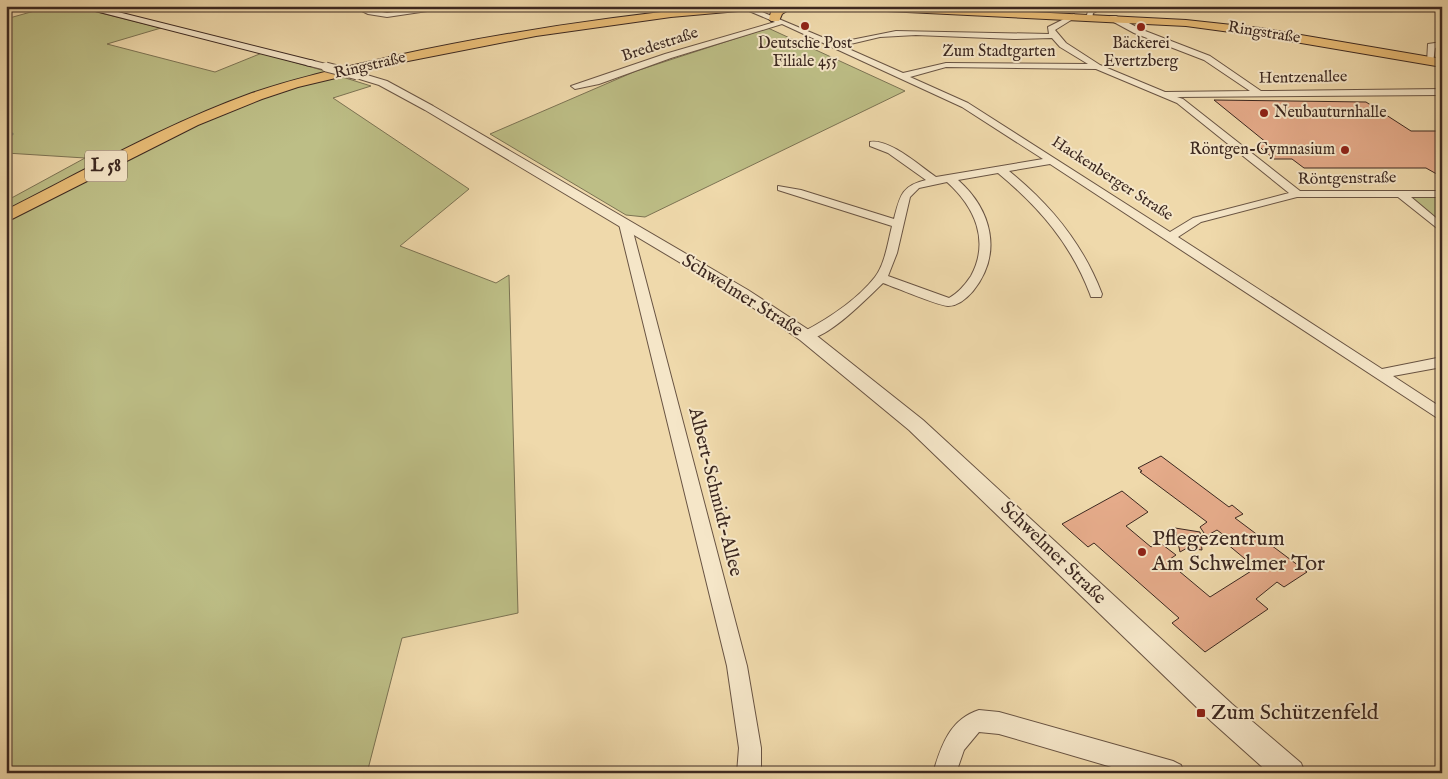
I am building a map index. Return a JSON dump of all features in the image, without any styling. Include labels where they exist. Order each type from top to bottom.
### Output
[{"type":"main road","name":"Schwelmer Straße","points":[[81,6],[310,63]]},
{"type":"main road","points":[[694,12],[711,6]]},
{"type":"main road","name":"Ringstraße","points":[[6,217],[223,109],[314,79],[454,47],[512,36],[694,12],[761,6]]},
{"type":"main road","points":[[778,20],[777,12],[790,6]]},
{"type":"main road","name":"Ringstraße","points":[[846,6],[987,9],[1234,28],[1436,62]]},
{"type":"main road","points":[[310,63],[431,46],[454,47]]},
{"type":"street","points":[[355,6],[370,13],[387,15],[458,6]]},
{"type":"street","name":"Hackenberger Straße","points":[[742,7],[778,20],[835,45],[965,105],[1381,374],[1442,416]]},
{"type":"street","points":[[1089,17],[1090,12],[1102,7],[1111,18],[1137,31],[1206,58],[1226,69],[1259,93]]},
{"type":"street","points":[[1074,16],[1053,27],[1051,31],[1054,36],[1077,55],[1097,67],[1180,101],[1297,194]]},
{"type":"street","name":"Bredestraße","points":[[575,86],[596,82],[778,20]]},
{"type":"street","points":[[835,45],[881,35],[901,33],[1003,37],[1054,36]]},
{"type":"street","points":[[1436,62],[1431,46],[1442,44]]},
{"type":"street","name":"Schwelmer Straße","points":[[310,63],[383,83],[405,94],[742,293],[806,336],[916,424],[1222,714],[1291,773]]},
{"type":"street","name":"Zum Stadtgarten","points":[[902,76],[946,65],[1097,67]]},
{"type":"street","name":"Hentzenallee","points":[[1165,94],[1442,92]]},
{"type":"street","points":[[873,144],[892,151],[934,181]]},
{"type":"street","points":[[806,336],[836,320],[881,278],[908,192],[915,186],[949,178],[1052,161]]},
{"type":"street","points":[[1002,170],[1024,188],[1056,223],[1089,273],[1096,294]]},
{"type":"street","points":[[881,278],[948,302],[958,299],[980,272],[986,252],[983,222],[967,194],[949,178]]},
{"type":"street","points":[[782,188],[806,194],[872,218],[899,224]]},
{"type":"street","name":"Röntgenstraße","points":[[1170,237],[1198,220],[1297,194],[1442,194]]},
{"type":"street","points":[[1401,194],[1442,230]]},
{"type":"street","name":"Albert-Schmidt-Allee","points":[[625,224],[737,666],[750,748],[749,773]]},
{"type":"street","points":[[1381,374],[1442,362]]},
{"type":"street","points":[[944,773],[951,750],[968,725],[978,721],[1000,724],[1173,773]]},
{"type":"green space","points":[[52,6],[73,6],[161,28],[107,44],[215,72],[262,53],[332,73],[251,95],[6,212],[6,201],[85,158],[6,153],[6,19]]},
{"type":"green space","points":[[768,28],[905,91],[645,217],[626,215],[490,134],[636,71]]},
{"type":"green space","points":[[336,75],[371,86],[333,98],[469,189],[400,246],[496,283],[509,275],[518,613],[402,638],[367,773],[6,773],[6,220],[230,109]]},
{"type":"green space","points":[[1442,196],[1442,225],[1408,197]]},
{"type":"building","name":"Röntgen-Gymnasium","points":[[1214,100],[1366,102],[1411,131],[1442,131],[1442,177],[1426,168],[1304,168],[1292,159],[1274,159],[1256,144],[1267,143]]},
{"type":"building","name":"Pflegezentrum Am Schwelmer Tor","points":[[1161,456],[1229,507],[1232,505],[1243,514],[1235,518],[1307,572],[1284,587],[1277,582],[1256,599],[1268,609],[1205,652],[1172,623],[1179,618],[1094,543],[1088,547],[1062,524],[1122,491],[1148,512],[1126,526],[1151,547],[1159,542],[1176,555],[1167,561],[1210,597],[1256,568],[1215,534],[1225,536],[1217,530],[1206,536],[1200,527],[1207,522],[1140,472],[1142,471],[1138,468]]},
{"type":"building","points":[[1175,528],[1200,532],[1202,550],[1187,548],[1180,552]]},
{"type":"waterway","points":[[1391,11],[1433,6]]},
{"type":"waterway","points":[[6,133],[12,134]]},
{"type":"place","name":"Deutsche Post Filiale 455","points":[[805,26]]},
{"type":"place","name":"Bäckerei Evertzberg","points":[[1141,27]]},
{"type":"place","name":"Neubauturnhalle","points":[[1264,113]]},
{"type":"place","name":"Röntgen-Gymnasium","points":[[1345,150]]},
{"type":"place","name":"Pflegezentrum Am Schwelmer Tor","points":[[1142,552]]},
{"type":"place","name":"Zum Schützenfeld","points":[[1201,713]]}]
